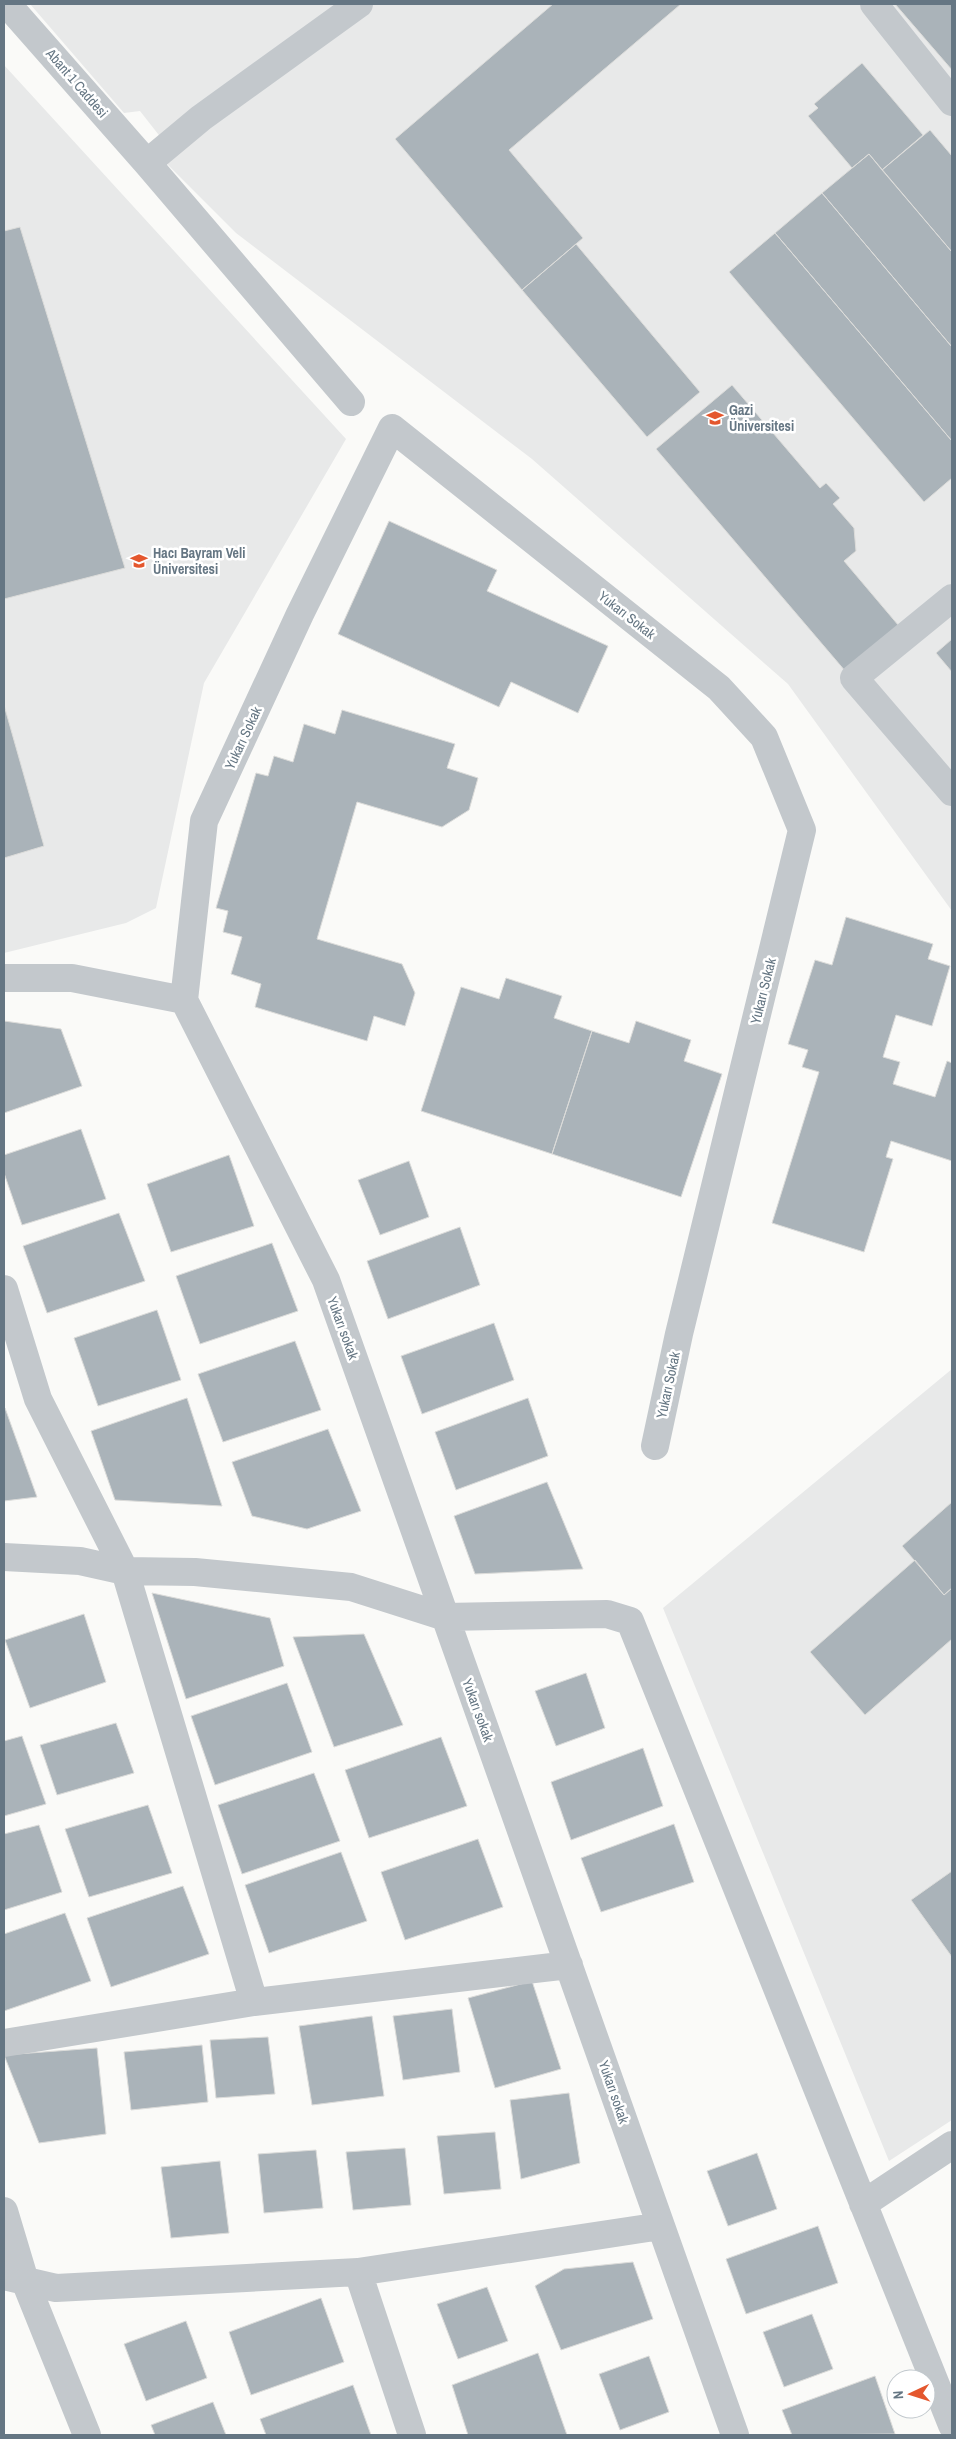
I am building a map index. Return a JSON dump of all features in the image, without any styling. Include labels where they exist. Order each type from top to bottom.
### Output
[{"type":"street","name":"Abant 1 Caddesi","points":[[7,4],[147,162],[351,402]]},
{"type":"street","points":[[147,162],[201,118],[359,4]]},
{"type":"street","points":[[874,4],[952,102]]},
{"type":"street","name":"Yukarı Sokak","points":[[184,1000],[204,822],[300,614],[392,428],[719,688],[764,737],[802,830],[678,1334],[655,1446]]},
{"type":"street","points":[[952,598],[854,678],[952,792]]},
{"type":"street","points":[[4,978],[72,978],[184,1000]]},
{"type":"street","name":"Yukarı sokak","points":[[184,1000],[326,1280],[735,2435]]},
{"type":"street","points":[[4,1289],[38,1399],[125,1571],[254,2002]]},
{"type":"street","points":[[4,1557],[80,1561],[125,1571],[195,1572],[351,1587],[445,1617],[607,1614],[630,1621],[952,2425]]},
{"type":"street","points":[[4,2042],[254,2002],[569,1965]]},
{"type":"street","points":[[863,2204],[952,2144]]},
{"type":"street","points":[[4,2211],[14,2279],[87,2435]]},
{"type":"street","points":[[14,2279],[56,2288],[358,2272],[661,2226]]},
{"type":"street","points":[[358,2272],[412,2435]]},
{"type":"shaded area","name":"Gazi Üniversitesi","points":[[30,4],[952,4],[952,911],[788,684],[532,459],[236,233],[164,161],[169,148],[140,111],[124,113]]},
{"type":"shaded area","name":"Hacı Bayram Veli Üniversitesi","points":[[4,65],[346,439],[204,683],[156,908],[126,923],[4,953]]},
{"type":"shaded area","points":[[952,1369],[952,2120],[889,2161],[663,1608]]},
{"type":"building","points":[[553,4],[681,4],[509,150],[583,238],[522,290],[395,139]]},
{"type":"building","points":[[895,4],[952,4],[952,70]]},
{"type":"building","points":[[862,63],[923,135],[882,170],[869,154],[852,168],[808,116],[818,108],[814,104]]},
{"type":"building","points":[[930,130],[952,156],[952,252],[882,170]]},
{"type":"building","points":[[869,154],[952,252],[952,347],[822,193]]},
{"type":"building","points":[[822,193],[952,347],[952,441],[775,233]]},
{"type":"building","points":[[20,227],[125,568],[4,599],[4,231]]},
{"type":"building","points":[[775,233],[952,441],[952,478],[924,502],[729,272]]},
{"type":"building","points":[[576,244],[700,392],[647,437],[522,290]]},
{"type":"building","points":[[732,385],[820,488],[826,483],[840,498],[833,504],[854,528],[856,551],[844,561],[899,626],[846,672],[656,449]]},
{"type":"building","points":[[389,521],[497,570],[487,591],[608,646],[578,713],[511,682],[499,707],[338,634]]},
{"type":"building","points":[[952,639],[952,672],[936,653]]},
{"type":"building","points":[[4,705],[44,846],[4,858]]},
{"type":"building","points":[[342,710],[455,744],[447,768],[478,778],[469,810],[442,827],[357,802],[317,939],[402,964],[415,993],[405,1026],[374,1016],[367,1041],[255,1007],[261,984],[231,974],[242,937],[223,932],[228,911],[216,908],[256,773],[268,776],[274,756],[293,762],[304,724],[335,734]]},
{"type":"building","points":[[846,917],[933,944],[928,959],[950,966],[932,1026],[896,1015],[883,1057],[900,1062],[893,1084],[935,1097],[947,1061],[952,1063],[952,1161],[891,1141],[886,1157],[893,1159],[864,1252],[772,1223],[819,1072],[802,1067],[808,1050],[788,1044],[815,960],[832,965]]},
{"type":"building","points":[[506,978],[562,996],[554,1018],[592,1031],[552,1154],[421,1111],[461,987],[499,999]]},
{"type":"building","points":[[4,1021],[61,1029],[82,1086],[4,1113]]},
{"type":"building","points":[[636,1021],[691,1040],[684,1061],[722,1074],[681,1197],[552,1154],[592,1031],[629,1043]]},
{"type":"building","points":[[81,1129],[106,1199],[22,1225],[4,1173],[4,1155]]},
{"type":"building","points":[[229,1155],[254,1226],[171,1252],[147,1184]]},
{"type":"building","points":[[409,1161],[429,1217],[380,1235],[358,1180]]},
{"type":"building","points":[[119,1213],[145,1281],[47,1313],[23,1246]]},
{"type":"building","points":[[460,1227],[480,1285],[388,1319],[367,1261]]},
{"type":"building","points":[[272,1243],[298,1311],[200,1344],[176,1276]]},
{"type":"building","points":[[157,1310],[181,1380],[98,1406],[74,1338]]},
{"type":"building","points":[[494,1323],[514,1380],[422,1414],[401,1356]]},
{"type":"building","points":[[295,1341],[321,1410],[223,1442],[198,1374]]},
{"type":"building","points":[[187,1398],[222,1506],[115,1500],[91,1431]]},
{"type":"building","points":[[528,1398],[548,1456],[456,1490],[435,1432]]},
{"type":"building","points":[[5,1408],[37,1497],[4,1501]]},
{"type":"building","points":[[328,1429],[361,1511],[307,1529],[252,1516],[232,1462]]},
{"type":"building","points":[[547,1482],[583,1569],[475,1574],[454,1516]]},
{"type":"building","points":[[952,1502],[952,1588],[944,1595],[902,1546]]},
{"type":"building","points":[[915,1560],[944,1595],[952,1588],[952,1639],[865,1715],[810,1652]]},
{"type":"building","points":[[152,1593],[270,1618],[284,1666],[186,1699]]},
{"type":"building","points":[[84,1614],[106,1682],[30,1708],[5,1640]]},
{"type":"building","points":[[364,1634],[403,1725],[334,1747],[293,1637]]},
{"type":"building","points":[[586,1673],[605,1728],[556,1746],[535,1691]]},
{"type":"building","points":[[287,1683],[312,1752],[215,1785],[191,1716]]},
{"type":"building","points":[[116,1723],[134,1773],[57,1795],[40,1745]]},
{"type":"building","points":[[22,1736],[46,1804],[4,1816],[4,1741]]},
{"type":"building","points":[[441,1737],[467,1806],[369,1838],[345,1770]]},
{"type":"building","points":[[643,1748],[663,1806],[571,1840],[551,1782]]},
{"type":"building","points":[[314,1773],[340,1841],[242,1874],[218,1805]]},
{"type":"building","points":[[148,1805],[172,1873],[89,1897],[65,1829]]},
{"type":"building","points":[[674,1824],[694,1882],[601,1912],[581,1858]]},
{"type":"building","points":[[39,1825],[62,1892],[4,1910],[4,1834]]},
{"type":"building","points":[[478,1839],[503,1907],[405,1940],[381,1872]]},
{"type":"building","points":[[341,1852],[367,1921],[269,1953],[245,1885]]},
{"type":"building","points":[[952,1871],[952,1957],[911,1900]]},
{"type":"building","points":[[183,1886],[209,1954],[111,1987],[87,1918]]},
{"type":"building","points":[[65,1913],[91,1981],[4,2011],[4,1934]]},
{"type":"building","points":[[532,1981],[561,2069],[495,2088],[468,1998]]},
{"type":"building","points":[[452,2009],[460,2072],[403,2080],[393,2016]]},
{"type":"building","points":[[372,2016],[384,2096],[312,2105],[299,2026]]},
{"type":"building","points":[[268,2037],[275,2094],[216,2098],[210,2040]]},
{"type":"building","points":[[202,2045],[208,2102],[131,2110],[124,2052]]},
{"type":"building","points":[[97,2048],[106,2134],[39,2143],[4,2055]]},
{"type":"building","points":[[569,2093],[580,2163],[521,2179],[510,2100]]},
{"type":"building","points":[[495,2132],[501,2189],[444,2194],[437,2136]]},
{"type":"building","points":[[405,2148],[411,2205],[353,2210],[346,2152]]},
{"type":"building","points":[[316,2150],[323,2208],[264,2213],[258,2154]]},
{"type":"building","points":[[757,2153],[777,2209],[728,2226],[707,2171]]},
{"type":"building","points":[[220,2161],[229,2233],[171,2238],[161,2167]]},
{"type":"building","points":[[818,2226],[838,2283],[746,2314],[726,2259]]},
{"type":"building","points":[[633,2262],[653,2319],[561,2350],[535,2286],[564,2269]]},
{"type":"building","points":[[487,2287],[508,2341],[458,2359],[437,2304]]},
{"type":"building","points":[[321,2298],[344,2362],[251,2395],[229,2332]]},
{"type":"building","points":[[812,2314],[833,2369],[784,2387],[763,2332]]},
{"type":"building","points":[[186,2321],[207,2378],[146,2401],[124,2344]]},
{"type":"building","points":[[538,2353],[567,2435],[468,2435],[452,2385]]},
{"type":"building","points":[[649,2356],[669,2412],[620,2430],[599,2374]]},
{"type":"building","points":[[875,2376],[886,2408],[886,2419],[890,2419],[895,2434],[792,2435],[782,2410]]},
{"type":"building","points":[[353,2385],[371,2435],[266,2435],[260,2419]]},
{"type":"building","points":[[213,2402],[226,2435],[155,2435],[151,2425]]},
{"type":"place","name":"Gazi Üniversitesi","points":[[715,418]]},
{"type":"place","name":"Hacı Bayram Veli Üniversitesi","points":[[139,561]]}]
